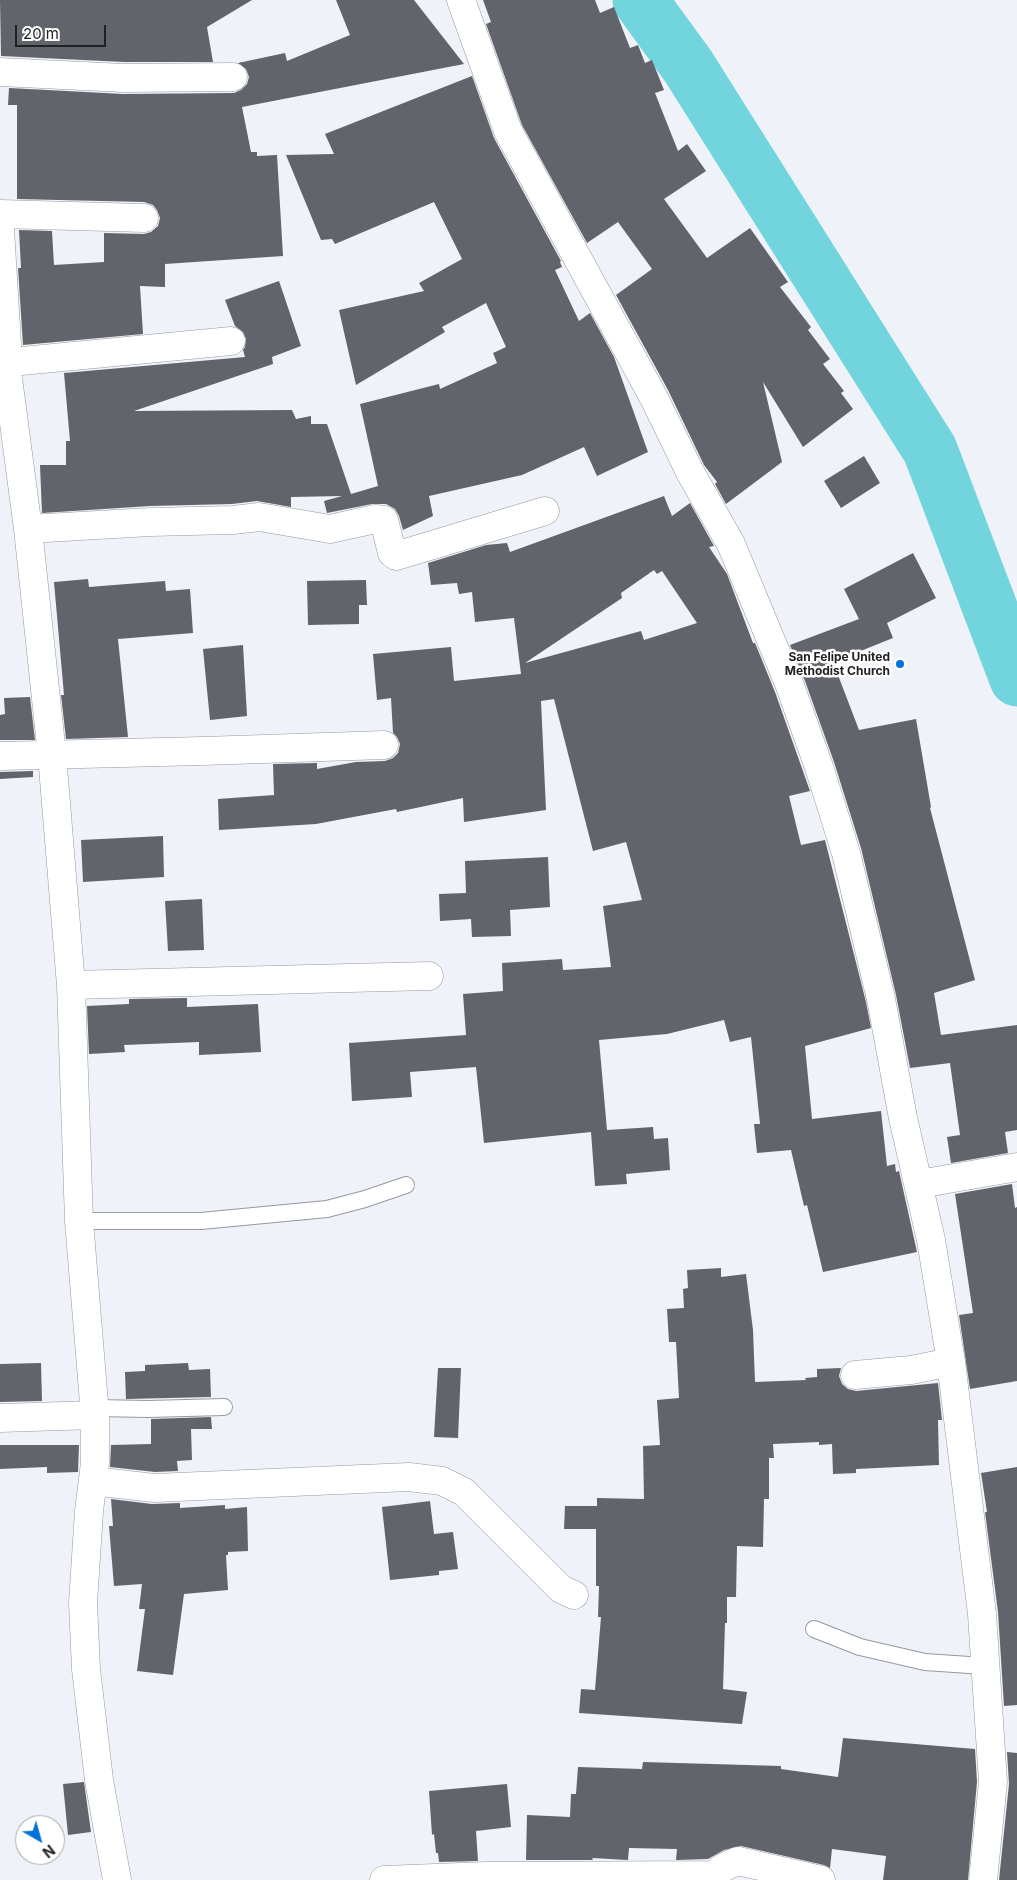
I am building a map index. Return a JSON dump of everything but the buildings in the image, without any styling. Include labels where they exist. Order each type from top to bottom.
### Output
[{"type":"street","points":[[461,0],[508,131],[654,398],[690,472],[731,544],[790,686],[819,767],[846,853],[881,999],[903,1118],[931,1240],[951,1362],[982,1614],[993,1782],[983,1880]]},
{"type":"street","points":[[0,72],[124,78],[233,77]]},
{"type":"street","points":[[0,214],[144,218]]},
{"type":"street","points":[[0,229],[6,344],[3,363],[11,480],[28,529],[52,755],[71,985],[79,1221],[95,1411],[95,1463],[89,1511],[83,1603],[86,1669],[99,1780],[117,1880]]},
{"type":"street","points":[[3,363],[230,341]]},
{"type":"street","points":[[28,529],[150,522],[233,520],[259,517],[330,529],[374,518],[384,520],[392,553],[396,556],[545,511]]},
{"type":"street","points":[[0,756],[384,745]]},
{"type":"street","points":[[71,985],[428,976]]},
{"type":"street","points":[[919,1184],[1017,1167]]},
{"type":"street","points":[[855,1376],[911,1370],[951,1362]]},
{"type":"street","points":[[0,1418],[95,1411]]},
{"type":"street","points":[[93,1481],[154,1488],[409,1477],[442,1481],[464,1492],[555,1584],[574,1595]]},
{"type":"street","points":[[384,1880],[486,1876],[714,1877],[726,1865],[738,1861],[821,1880]]},
{"type":"lane","points":[[79,1221],[201,1221],[327,1209],[406,1185]]},
{"type":"lane","points":[[95,1411],[224,1407]]},
{"type":"lane","points":[[814,1629],[860,1647],[926,1662],[984,1666]]},
{"type":"waterway","points":[[640,0],[688,66],[930,450],[1017,679]]},
{"type":"place","name":"San Felipe United Methodist Church","points":[[900,664]]}]
